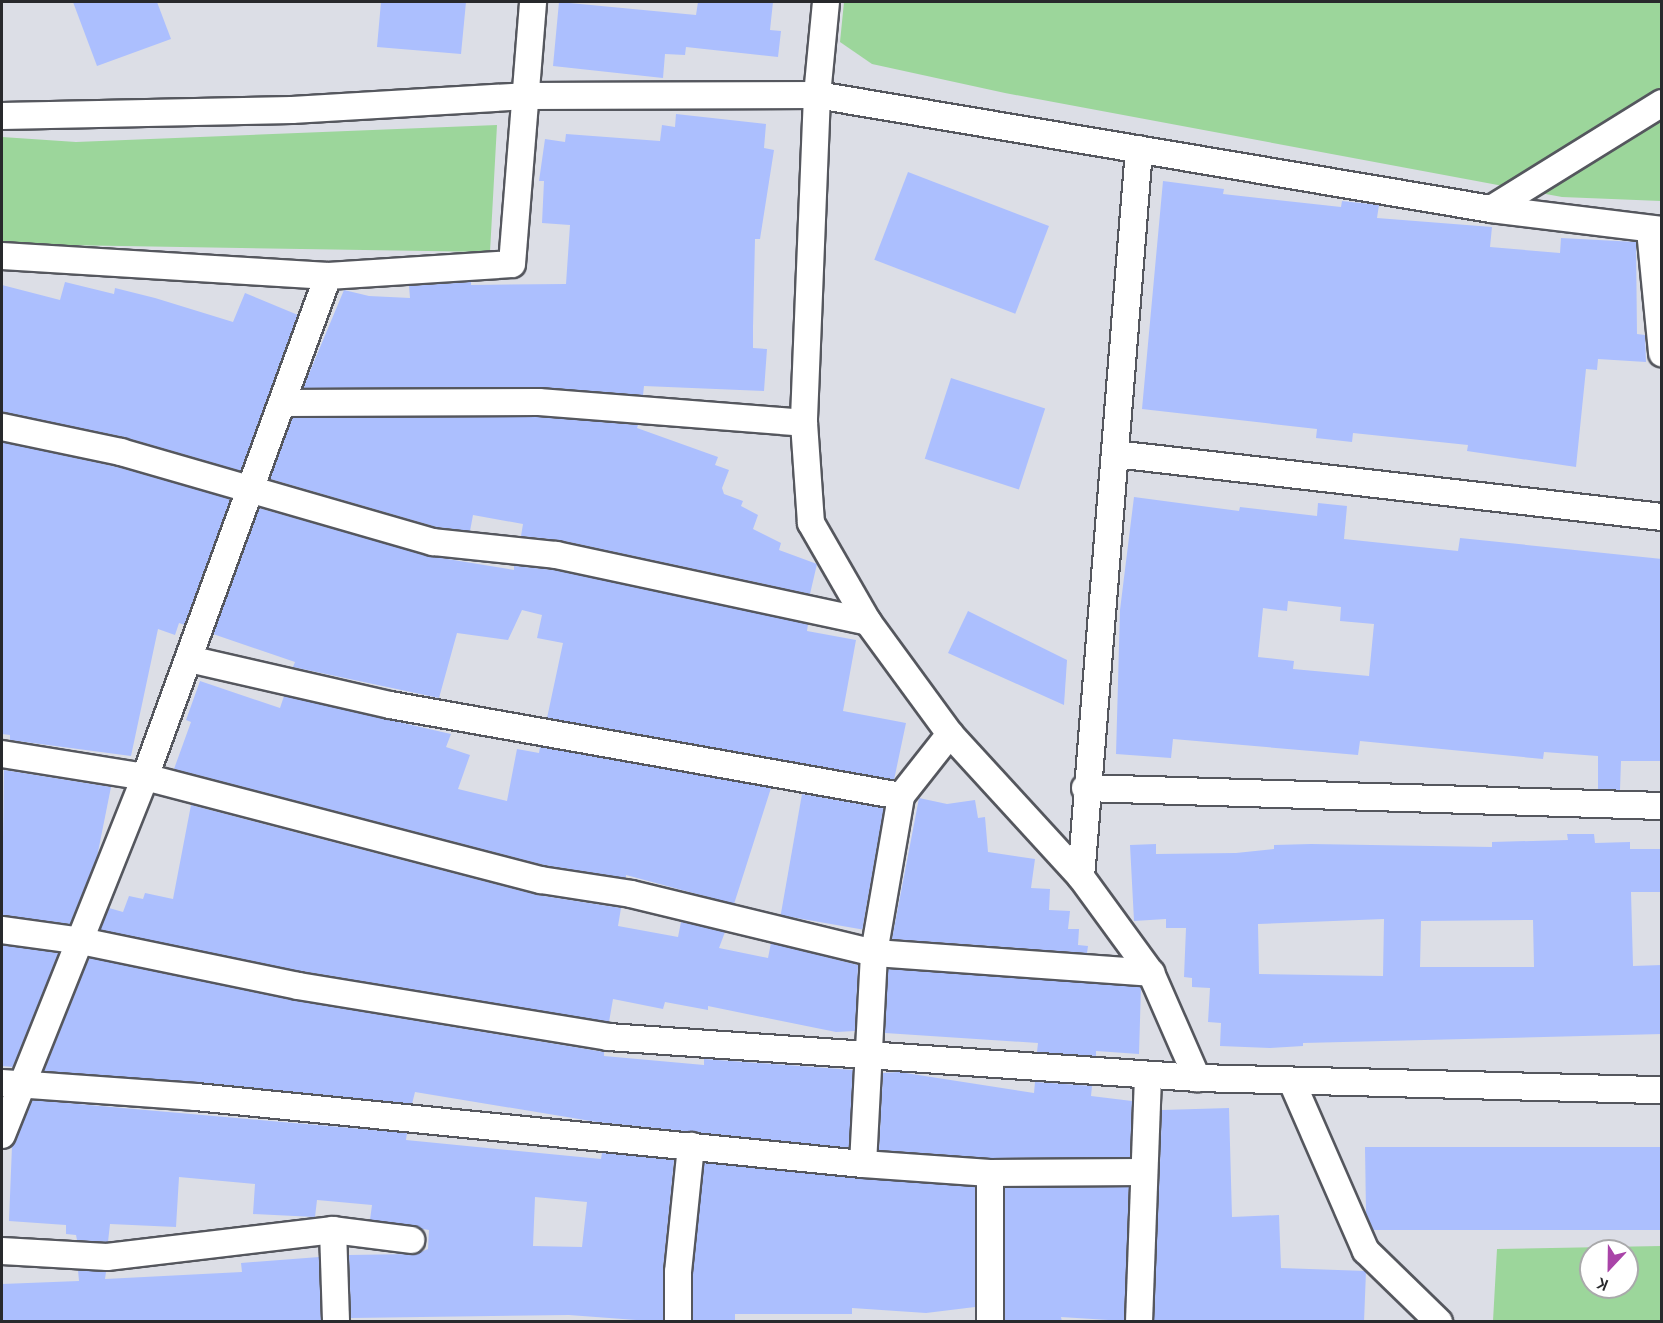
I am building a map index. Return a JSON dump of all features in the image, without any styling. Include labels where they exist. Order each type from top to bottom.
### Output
[{"type":"street","points":[[2,256],[328,276],[512,264],[533,2]]},
{"type":"street","points":[[826,2],[817,96],[804,423],[811,523],[868,622],[950,734],[1081,877],[1151,973],[1197,1078]]},
{"type":"street","points":[[2,116],[292,110],[526,96],[817,96],[1491,209],[1656,230],[1662,353]]},
{"type":"street","points":[[1491,209],[1662,103]]},
{"type":"street","points":[[1081,877],[1085,788],[1139,149]]},
{"type":"street","points":[[2,1135],[10,1083],[81,941],[146,777],[328,276]]},
{"type":"street","points":[[283,403],[539,402],[804,423]]},
{"type":"street","points":[[2,427],[121,452],[433,542],[556,555],[868,622]]},
{"type":"street","points":[[1115,453],[1662,517]]},
{"type":"street","points":[[189,659],[390,705],[901,796]]},
{"type":"street","points":[[863,1164],[874,953],[901,796],[950,734]]},
{"type":"street","points":[[2,754],[146,777],[541,880],[631,894],[874,953],[1151,973]]},
{"type":"street","points":[[1085,788],[1662,806]]},
{"type":"street","points":[[2,930],[81,941],[298,986],[608,1037],[867,1053],[1148,1076],[1292,1082],[1662,1090]]},
{"type":"street","points":[[1139,1322],[1142,1172],[1148,1076]]},
{"type":"street","points":[[1292,1082],[1366,1251],[1440,1322]]},
{"type":"street","points":[[10,1083],[208,1098],[863,1164],[990,1173],[1142,1172]]},
{"type":"street","points":[[678,1322],[678,1272],[691,1146]]},
{"type":"street","points":[[990,1173],[990,1322]]},
{"type":"street","points":[[333,1230],[336,1322]]},
{"type":"street","points":[[2,1251],[107,1257],[333,1230],[411,1240]]},
{"type":"green space","points":[[844,2],[1661,2],[1661,201],[1562,197],[1005,93],[872,64],[840,42]]},
{"type":"green space","points":[[497,125],[490,252],[2,244],[2,137],[76,142]]},
{"type":"green space","points":[[1639,1246],[1661,1246],[1661,1321],[1493,1321],[1497,1249],[1579,1248],[1579,1299],[1639,1299]]},
{"type":"building","points":[[73,2],[157,2],[171,39],[97,66]]},
{"type":"building","points":[[381,2],[466,2],[461,54],[377,47]]},
{"type":"building","points":[[559,2],[696,15],[698,2],[773,2],[770,30],[781,31],[778,57],[686,47],[685,55],[665,54],[663,78],[553,66]]},
{"type":"building","points":[[676,114],[766,124],[764,148],[774,150],[760,239],[755,239],[753,327],[753,348],[767,349],[764,391],[644,386],[643,395],[539,387],[303,388],[344,290],[369,296],[410,298],[409,286],[471,282],[471,285],[566,284],[570,225],[542,223],[544,181],[539,181],[545,139],[565,142],[566,134],[660,141],[662,125],[675,127]]},
{"type":"building","points":[[908,172],[1049,226],[1015,314],[874,260]]},
{"type":"building","points":[[1163,181],[1224,189],[1223,194],[1341,207],[1342,201],[1379,205],[1377,218],[1492,227],[1490,247],[1560,253],[1561,238],[1636,242],[1637,334],[1645,335],[1646,362],[1598,359],[1597,370],[1586,369],[1576,467],[1467,451],[1468,445],[1353,433],[1352,442],[1316,438],[1317,429],[1142,409]]},
{"type":"building","points":[[65,282],[114,294],[115,288],[233,322],[245,293],[298,315],[241,471],[124,437],[2,412],[2,285],[60,300]]},
{"type":"building","points":[[951,378],[1045,409],[1019,489],[925,459]]},
{"type":"building","points":[[538,417],[638,425],[637,428],[718,457],[715,465],[729,470],[722,488],[724,494],[743,501],[741,506],[758,515],[753,529],[781,543],[779,550],[817,564],[810,594],[559,540],[521,536],[523,524],[473,515],[470,531],[436,527],[270,479],[292,418]]},
{"type":"building","points":[[2,442],[117,467],[231,499],[185,625],[179,623],[175,635],[158,629],[131,756],[10,740],[10,735],[2,734]]},
{"type":"building","points":[[1134,497],[1239,511],[1240,507],[1317,516],[1318,503],[1347,506],[1344,539],[1458,551],[1460,538],[1662,559],[1662,761],[1621,761],[1620,790],[1598,789],[1598,756],[1544,752],[1543,759],[1360,741],[1358,755],[1173,739],[1171,758],[1116,754],[1120,610]],"holes":[[[1288,601],[1341,607],[1340,621],[1374,624],[1369,676],[1293,669],[1294,661],[1258,657],[1263,608],[1287,611]]]},
{"type":"building","points":[[259,508],[429,556],[514,570],[514,566],[554,570],[808,624],[807,631],[856,640],[843,711],[906,723],[894,780],[547,718],[563,643],[537,638],[542,615],[522,610],[508,640],[457,633],[439,698],[293,667],[295,662],[213,634]]},
{"type":"building","points":[[968,611],[1067,660],[1064,705],[948,653]]},
{"type":"building","points":[[200,681],[280,708],[284,696],[451,734],[446,747],[470,755],[458,789],[507,801],[517,749],[539,753],[540,747],[771,788],[734,904],[626,875],[626,878],[544,865],[174,769],[191,722],[186,720]]},
{"type":"building","points":[[4,770],[111,787],[97,857],[70,924],[2,915]]},
{"type":"building","points":[[802,794],[884,808],[862,930],[781,915]]},
{"type":"building","points":[[919,798],[947,804],[975,800],[978,818],[985,817],[988,852],[1035,859],[1031,888],[1050,889],[1049,910],[1070,911],[1068,929],[1079,929],[1078,945],[1088,946],[1087,953],[892,939]]},
{"type":"building","points":[[191,805],[537,895],[621,908],[618,926],[678,937],[681,922],[725,932],[719,948],[768,958],[771,943],[858,965],[855,1031],[836,1032],[708,1006],[708,1010],[665,1002],[663,1009],[613,999],[609,1022],[301,971],[100,930],[109,908],[123,912],[129,896],[143,899],[145,893],[173,899]]},
{"type":"building","points":[[1567,834],[1594,834],[1595,843],[1630,842],[1630,849],[1662,849],[1662,892],[1631,892],[1633,966],[1662,965],[1662,1034],[1303,1043],[1303,1046],[1270,1048],[1220,1046],[1221,1023],[1208,1022],[1210,988],[1192,987],[1192,978],[1184,977],[1186,928],[1166,928],[1166,919],[1134,921],[1130,845],[1156,844],[1156,854],[1236,853],[1274,849],[1274,845],[1492,847],[1492,842],[1568,840]],"holes":[[[1384,919],[1383,976],[1259,974],[1258,924]],[[1533,920],[1534,967],[1420,967],[1421,921]]]},
{"type":"building","points":[[2,945],[59,953],[13,1067],[2,1066]]},
{"type":"building","points":[[89,958],[296,1001],[604,1052],[604,1056],[704,1065],[704,1059],[853,1070],[849,1148],[597,1122],[415,1092],[412,1104],[44,1071]]},
{"type":"building","points":[[888,969],[1141,987],[1139,1054],[1096,1051],[1096,1056],[1037,1052],[1038,1043],[885,1033]]},
{"type":"building","points":[[899,1072],[1034,1093],[1035,1082],[1092,1086],[1091,1096],[1132,1101],[1130,1157],[990,1158],[879,1150],[883,1073]]},
{"type":"building","points":[[32,1100],[407,1133],[406,1140],[601,1159],[602,1153],[674,1160],[663,1270],[663,1322],[569,1315],[351,1318],[349,1255],[416,1254],[428,1249],[429,1230],[370,1220],[372,1205],[317,1200],[315,1217],[253,1214],[255,1184],[179,1177],[176,1227],[110,1224],[108,1242],[77,1240],[76,1235],[66,1234],[66,1225],[9,1221],[12,1146]],"holes":[[[535,1197],[587,1202],[582,1247],[533,1246]]]},
{"type":"building","points":[[1229,1108],[1232,1217],[1279,1215],[1281,1268],[1366,1271],[1364,1322],[1154,1322],[1162,1110]]},
{"type":"building","points":[[1365,1147],[1662,1147],[1662,1230],[1373,1230],[1366,1213]]},
{"type":"building","points":[[704,1163],[975,1187],[975,1307],[926,1313],[852,1308],[852,1314],[735,1314],[735,1322],[693,1322],[693,1273]]},
{"type":"building","points":[[1129,1187],[1124,1321],[1061,1317],[1062,1322],[1005,1322],[1005,1188]]},
{"type":"building","points":[[319,1257],[321,1322],[2,1322],[2,1284],[79,1281],[78,1270],[106,1272],[105,1279],[242,1272],[241,1263]]}]
